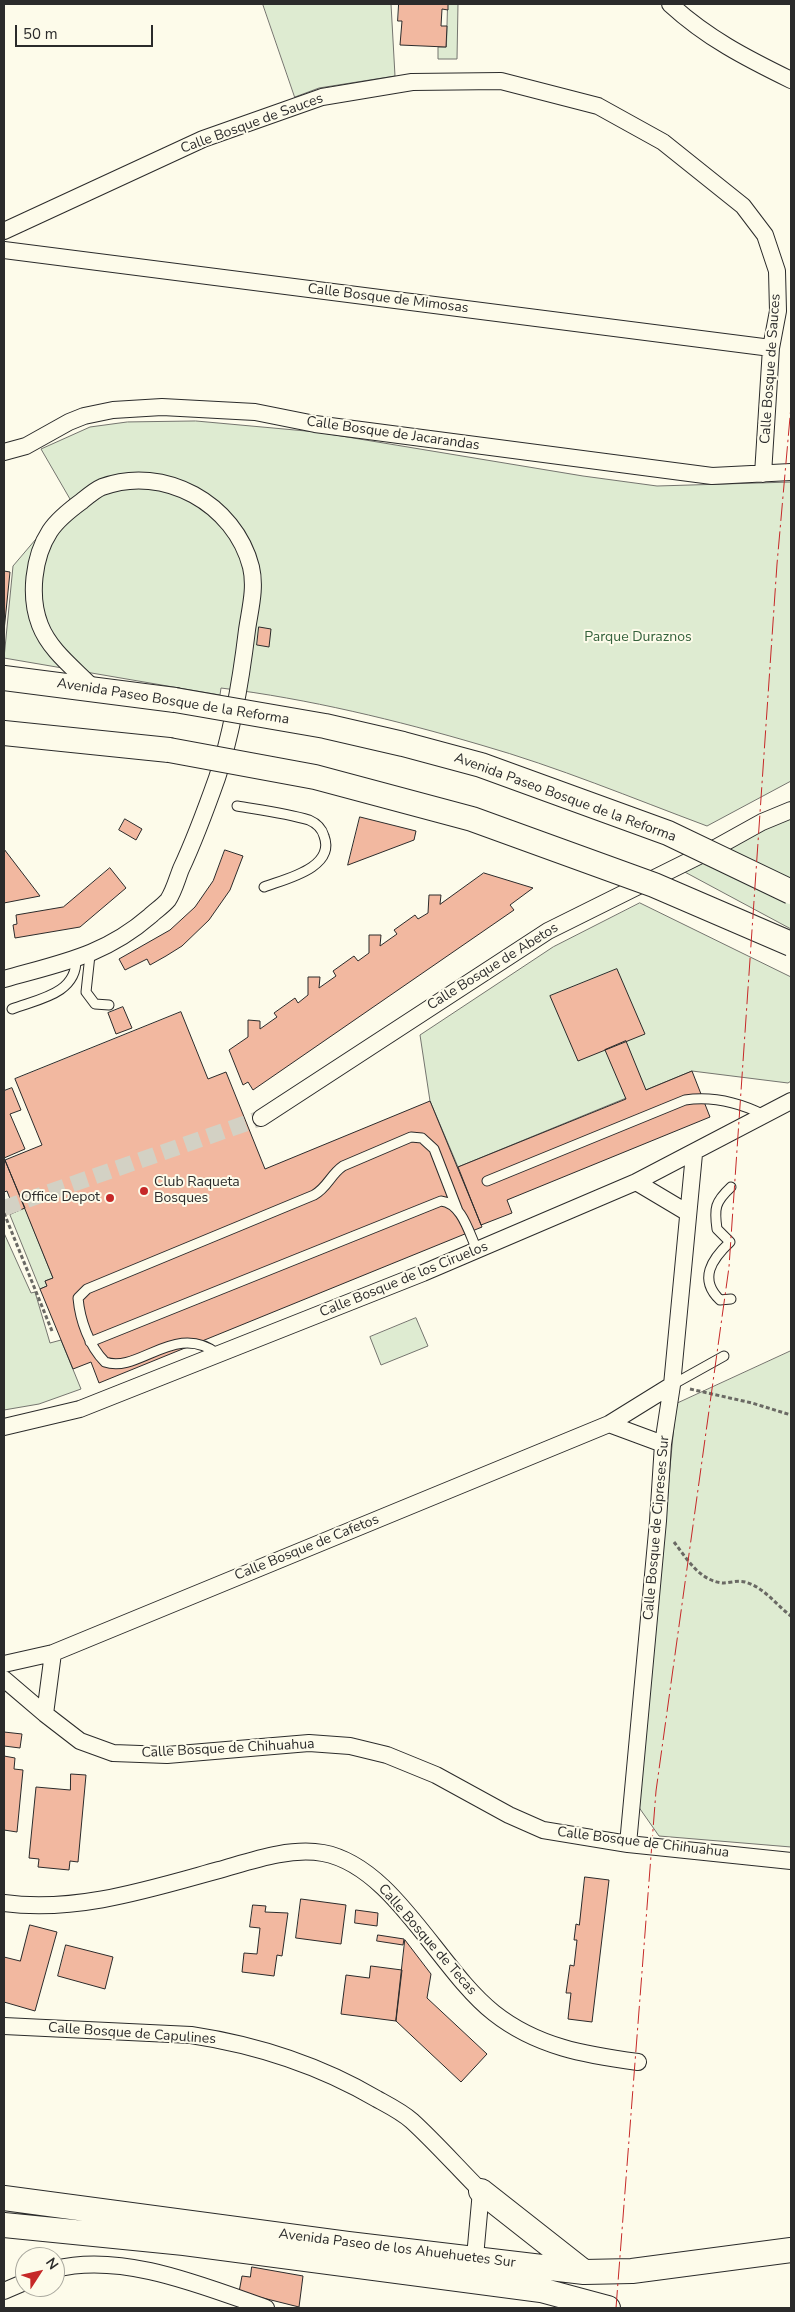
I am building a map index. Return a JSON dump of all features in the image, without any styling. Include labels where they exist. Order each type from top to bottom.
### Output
[{"type":"main road","name":"Avenida Paseo Bosque de la Reforma","points":[[4,678],[175,700],[316,724],[403,744],[481,765],[668,833],[791,892]]},
{"type":"main road","points":[[4,733],[169,750],[315,777],[472,819],[654,885],[791,944]]},
{"type":"main road","points":[[482,2192],[584,2272]]},
{"type":"main road","name":"Avenida Paseo de los Ahuehuetes Sur","points":[[4,2198],[94,2221],[473,2282],[541,2290],[608,2308]]},
{"type":"main road","name":"Avenida Paseo de los Ahuehuetes Sur","points":[[4,2225],[94,2221],[348,2244],[584,2272],[632,2271],[791,2250]]},
{"type":"street","points":[[670,4],[690,22],[728,48],[791,80]]},
{"type":"street","name":"Calle Bosque de Sauces","points":[[4,231],[203,139],[322,97],[412,82],[501,81],[598,106],[663,142],[743,206],[765,235],[777,271],[778,311],[772,348],[763,474]]},
{"type":"street","name":"Calle Bosque de Mimosas","points":[[4,250],[772,348]]},
{"type":"street","name":"Calle Bosque de Jacarandas","points":[[4,452],[26,446],[68,422],[84,416],[113,410],[162,408],[256,412],[315,424],[712,476],[791,472]]},
{"type":"street","points":[[4,979],[83,957],[131,933],[167,901],[199,828],[219,771],[234,718],[254,583],[245,550],[228,521],[216,509],[188,491],[144,480],[99,488],[70,510],[50,531],[38,561],[35,577],[36,610],[40,625],[57,651],[93,688]]},
{"type":"street","name":"Calle Bosque de Abetos","points":[[261,1118],[548,931],[717,847],[762,822],[791,810]]},
{"type":"street","name":"Calle Bosque de los Ciruelos","points":[[4,1428],[80,1409],[477,1250],[636,1182],[694,1154],[791,1101]]},
{"type":"street","name":"Calle Bosque de Cipreses Sur","points":[[628,1844],[658,1521],[663,1444],[672,1386],[694,1154]]},
{"type":"street","points":[[636,1182],[688,1213]]},
{"type":"street","name":"Calle Bosque de Cafetos","points":[[4,1664],[53,1653],[608,1424],[672,1386]]},
{"type":"street","points":[[608,1424],[663,1444]]},
{"type":"street","points":[[45,1714],[53,1653]]},
{"type":"street","name":"Calle Bosque de Chihuahua","points":[[4,1679],[80,1741],[113,1753],[167,1755],[308,1743],[350,1746],[387,1756],[436,1775],[509,1815],[543,1830],[628,1844],[791,1861]]},
{"type":"street","name":"Calle Bosque de Tecas","points":[[4,1903],[56,1904],[116,1897],[280,1853],[323,1853],[359,1867],[390,1895],[476,1997],[512,2026],[568,2051],[638,2062]]},
{"type":"street","name":"Calle Bosque de Capulines","points":[[4,2026],[191,2035],[221,2040],[278,2054],[352,2084],[411,2120],[482,2192]]},
{"type":"street","points":[[473,2282],[482,2192]]},
{"type":"street","points":[[65,2267],[94,2264],[136,2269],[197,2284],[266,2308]]},
{"type":"lane","points":[[237,806],[309,820],[323,833],[325,840],[322,858],[313,867],[264,887]]},
{"type":"lane","points":[[83,957],[88,997],[95,1004],[109,1005]]},
{"type":"lane","points":[[12,1008],[63,989],[72,979],[83,957]]},
{"type":"lane","points":[[487,1181],[685,1100],[708,1098],[752,1109],[764,1116]]},
{"type":"lane","points":[[218,1354],[202,1346],[180,1344],[160,1348],[129,1361],[111,1364],[105,1362],[98,1356],[90,1342],[78,1298],[83,1292],[314,1195],[325,1188],[337,1170],[343,1166],[405,1138],[417,1137],[431,1145],[458,1211],[477,1250]]},
{"type":"lane","points":[[730,1187],[719,1197],[714,1211],[716,1229],[730,1242],[719,1253],[712,1264],[709,1279],[711,1291],[720,1300],[731,1299]]},
{"type":"lane","points":[[90,1342],[434,1202],[448,1202],[458,1211]]},
{"type":"lane","points":[[672,1386],[724,1356]]},
{"type":"path","points":[[4,1213],[52,1331]]},
{"type":"path","points":[[672,1386],[752,1403],[791,1415]]},
{"type":"path","points":[[658,1521],[699,1574],[708,1580],[723,1583],[744,1581],[756,1587],[791,1616]]},
{"type":"green space","points":[[263,4],[391,4],[395,76],[319,88],[295,97]]},
{"type":"green space","points":[[448,4],[458,4],[457,59],[438,59],[438,47],[446,47]]},
{"type":"green space","name":"Parque Duraznos","points":[[196,421],[317,432],[583,476],[657,486],[791,482],[791,781],[707,826],[538,763],[481,745],[385,719],[287,698],[221,688],[220,695],[4,658],[13,566],[70,499],[41,449],[90,427],[127,422]]},
{"type":"green space","points":[[791,818],[791,929],[668,863]]},
{"type":"green space","points":[[640,903],[791,977],[791,1081],[788,1083],[692,1071],[458,1167],[430,1101],[420,1035],[553,947]]},
{"type":"green space","points":[[25,1208],[53,1278],[45,1281],[47,1286],[40,1289],[10,1215]]},
{"type":"green space","points":[[4,1233],[31,1293],[35,1292],[50,1343],[61,1340],[81,1389],[39,1404],[4,1410]]},
{"type":"green space","points":[[416,1318],[428,1346],[381,1365],[370,1337]]},
{"type":"green space","points":[[791,1351],[791,1847],[659,1836],[638,1806],[676,1404]]},
{"type":"building","points":[[399,4],[448,4],[448,10],[442,9],[441,26],[447,26],[446,47],[400,45],[402,21],[398,21]]},
{"type":"building","points":[[4,571],[10,572],[4,631]]},
{"type":"building","points":[[259,627],[271,629],[269,647],[257,645]]},
{"type":"building","points":[[360,817],[416,831],[414,840],[348,865]]},
{"type":"building","points":[[125,819],[142,829],[136,840],[119,830]]},
{"type":"building","points":[[4,849],[40,896],[4,903]]},
{"type":"building","points":[[225,850],[243,856],[230,890],[209,920],[182,946],[166,956],[150,965],[147,959],[125,970],[119,959],[170,930],[195,907],[213,881]]},
{"type":"building","points":[[110,868],[126,888],[80,927],[15,938],[13,925],[17,924],[16,915],[63,907]]},
{"type":"building","points":[[484,873],[533,888],[510,905],[514,910],[253,1090],[248,1082],[243,1085],[229,1050],[248,1037],[248,1020],[260,1021],[260,1029],[277,1017],[274,1013],[295,998],[298,1003],[308,995],[308,977],[320,977],[319,988],[336,976],[333,971],[354,956],[358,961],[369,953],[369,935],[381,935],[380,946],[397,934],[394,930],[415,915],[418,919],[428,913],[429,895],[441,895],[440,904]]},
{"type":"building","points":[[617,969],[645,1034],[578,1061],[550,996]]},
{"type":"building","points":[[123,1007],[132,1028],[116,1034],[108,1013]]},
{"type":"building","points":[[181,1012],[208,1079],[226,1072],[265,1169],[430,1101],[482,1227],[99,1383],[91,1362],[73,1369],[40,1289],[47,1286],[45,1281],[53,1278],[5,1160],[42,1145],[15,1079]]},
{"type":"building","points":[[626,1041],[646,1090],[692,1071],[710,1117],[507,1200],[512,1213],[481,1225],[458,1167],[626,1099],[605,1050]]},
{"type":"building","points":[[12,1088],[21,1110],[10,1114],[25,1149],[4,1158],[4,1091]]},
{"type":"building","points":[[4,1158],[25,1208],[15,1212],[7,1191],[4,1192]]},
{"type":"building","points":[[4,1732],[22,1734],[20,1748],[4,1746]]},
{"type":"building","points":[[4,1756],[15,1758],[14,1769],[23,1770],[17,1832],[4,1830]]},
{"type":"building","points":[[71,1774],[86,1775],[78,1862],[70,1861],[69,1870],[38,1867],[39,1859],[29,1858],[36,1787],[70,1790]]},
{"type":"building","points":[[585,1877],[609,1880],[592,2022],[568,2019],[571,1993],[566,1993],[570,1965],[574,1966],[577,1940],[574,1940],[576,1924],[579,1925]]},
{"type":"building","points":[[301,1899],[346,1905],[341,1944],[296,1938]]},
{"type":"building","points":[[253,1905],[266,1906],[265,1912],[288,1913],[282,1956],[277,1955],[274,1976],[242,1972],[244,1953],[257,1954],[260,1928],[250,1927]]},
{"type":"building","points":[[356,1910],[378,1913],[377,1926],[355,1923]]},
{"type":"building","points":[[30,1925],[57,1932],[35,2011],[4,2002],[4,1957],[20,1961]]},
{"type":"building","points":[[378,1935],[404,1939],[403,1945],[377,1941]]},
{"type":"building","points":[[405,1940],[431,1974],[427,1998],[487,2054],[461,2082],[396,2021]]},
{"type":"building","points":[[66,1945],[113,1957],[105,1989],[58,1976]]},
{"type":"building","points":[[371,1966],[402,1970],[396,2021],[341,2014],[346,1975],[369,1978]]},
{"type":"building","points":[[252,2267],[303,2276],[299,2307],[239,2292],[242,2276],[250,2277]]},
{"type":"tunnel","points":[[4,1208],[261,1118]]},
{"type":"power","points":[[616,2308],[656,1791],[729,1267],[777,564],[791,406]]},
{"type":"place","name":"Club Raqueta Bosques","points":[[144,1191]]},
{"type":"place","name":"Office Depot","points":[[110,1198]]}]
